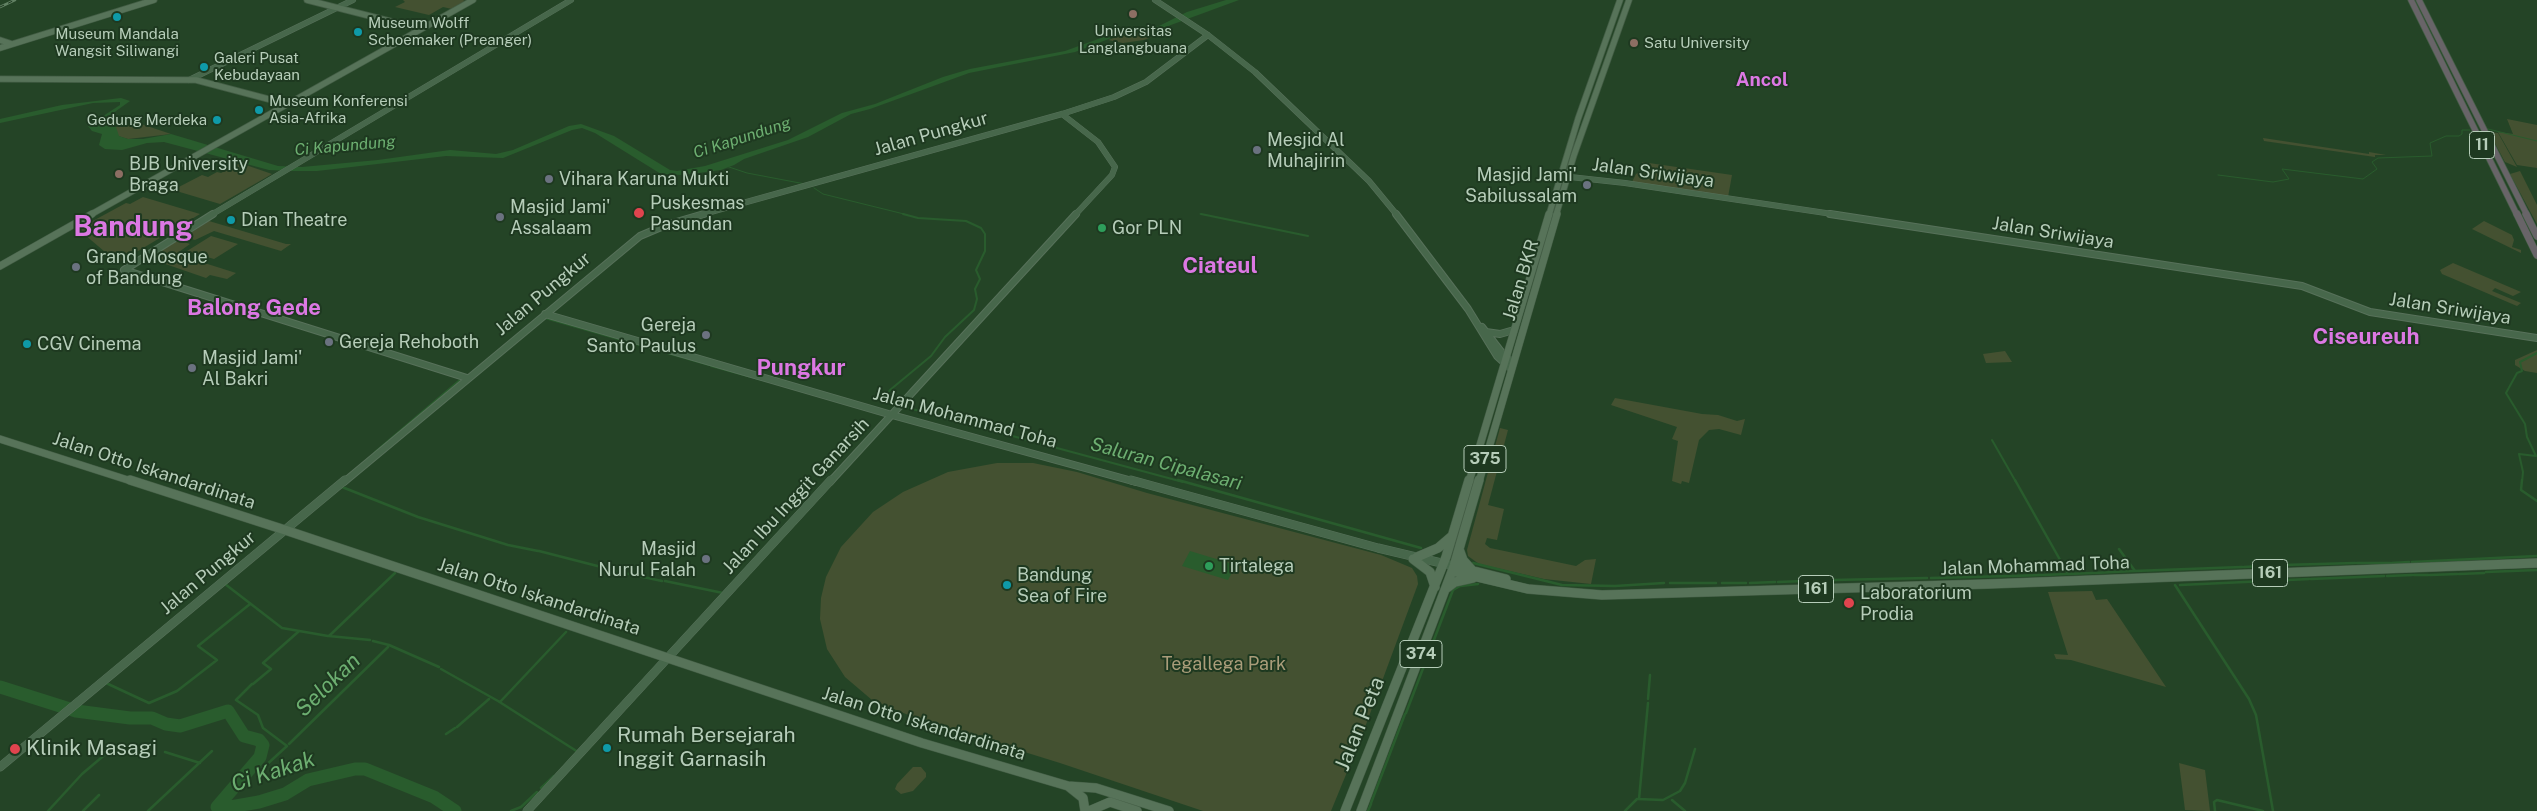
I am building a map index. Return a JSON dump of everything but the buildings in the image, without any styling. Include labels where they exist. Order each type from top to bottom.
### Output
[{"type":"highway","name":"11","points":[[2411,0],[2537,255]]},
{"type":"highway","name":"11","points":[[2419,0],[2537,236]]},
{"type":"highway","points":[[2428,35],[2437,36]]},
{"type":"highway","points":[[2520,220],[2530,223]]},
{"type":"main road","points":[[0,48],[154,0]]},
{"type":"main road","points":[[307,0],[421,29]]},
{"type":"main road","points":[[189,80],[353,0]]},
{"type":"main road","points":[[0,266],[473,0]]},
{"type":"main road","points":[[467,378],[151,281],[126,272],[124,268],[571,0]]},
{"type":"main road","points":[[1155,0],[1178,13],[1208,35],[1271,86],[1369,181],[1429,255],[1508,363]]},
{"type":"main road","points":[[1167,0],[1178,13]]},
{"type":"main road","name":"Jalan BKR","points":[[1453,569],[1508,363],[1514,330],[1578,119],[1620,0]]},
{"type":"main road","name":"Jalan BKR","points":[[1443,566],[1582,132],[1629,0]]},
{"type":"main road","name":"Jalan Pungkur","points":[[0,767],[633,241],[651,230],[1062,114],[1120,95],[1146,82],[1208,35]]},
{"type":"main road","points":[[0,40],[12,44]]},
{"type":"main road","points":[[0,80],[189,80],[287,104]]},
{"type":"main road","name":"Jalan Ibu Inggit Ganarsih","points":[[527,811],[1112,175],[1115,167],[1098,142],[1062,114]]},
{"type":"main road","name":"Jalan Sriwijaya","points":[[1561,176],[1626,183],[2302,286],[2342,303],[2370,312],[2537,338]]},
{"type":"main road","name":"Jalan Mohammad Toha","points":[[545,314],[892,415],[1528,589],[1534,588],[1569,594],[1669,594],[2537,563]]},
{"type":"main road","points":[[1476,321],[1480,331],[1508,363]]},
{"type":"main road","points":[[1486,332],[1500,334],[1514,330]]},
{"type":"main road","name":"Jalan Otto Iskandardinata","points":[[0,439],[285,530],[922,742],[1068,786],[1096,788],[1121,800],[1137,811]]},
{"type":"main road","points":[[1435,587],[1430,572],[1415,558],[1438,548],[1452,536]]},
{"type":"main road","points":[[1445,590],[1461,580],[1477,575],[1465,563],[1459,549]]},
{"type":"main road","name":"Jalan Peta","points":[[1345,811],[1378,724],[1443,566]]},
{"type":"main road","name":"Jalan Peta","points":[[1361,811],[1453,569]]},
{"type":"main road","points":[[1378,724],[1391,728]]},
{"type":"main road","name":"Jalan Otto Iskandardinata","points":[[1068,786],[1083,798],[1087,811],[1102,804],[1121,800],[1169,811]]},
{"type":"green space","points":[[403,0],[465,1],[452,9],[443,7],[429,15],[395,7],[405,2]]},
{"type":"green space","points":[[1158,29],[1162,33],[1144,40],[1123,43],[1108,40],[1131,32]]},
{"type":"green space","points":[[2507,119],[2537,125],[2537,168],[2517,165],[2498,132],[2513,134]]},
{"type":"green space","points":[[125,122],[135,122],[171,134],[128,139],[118,136],[116,132],[116,127]]},
{"type":"green space","points":[[2489,132],[2498,133],[2517,167],[2505,162]]},
{"type":"green space","points":[[2263,138],[2386,155],[2375,155],[2375,157],[2264,141]]},
{"type":"green space","points":[[1642,162],[1732,175],[1728,197],[1632,182],[1640,171]]},
{"type":"green space","points":[[240,163],[272,174],[220,204],[173,190],[202,175],[208,177],[217,172],[221,173]]},
{"type":"green space","points":[[2520,171],[2537,205],[2537,224],[2510,174]]},
{"type":"green space","points":[[143,197],[200,214],[118,263],[78,229],[126,203],[130,204]]},
{"type":"green space","points":[[209,221],[291,244],[281,251],[214,231],[195,240],[184,237]]},
{"type":"green space","points":[[2484,221],[2512,235],[2514,240],[2512,247],[2521,250],[2521,253],[2472,229]]},
{"type":"green space","points":[[211,236],[238,244],[214,259],[187,251]]},
{"type":"green space","points":[[178,240],[190,244],[176,254],[236,273],[227,279],[210,275],[206,278],[148,258]]},
{"type":"green space","points":[[2453,263],[2521,292],[2513,296],[2495,288],[2492,291],[2521,303],[2517,306],[2442,274],[2440,270]]},
{"type":"green space","points":[[2537,350],[2537,373],[2525,371],[2515,365],[2515,360]]},
{"type":"green space","points":[[2005,351],[2012,362],[1986,363],[1983,354]]},
{"type":"green space","points":[[1615,398],[1702,414],[1718,415],[1737,421],[1745,419],[1741,435],[1719,429],[1709,430],[1699,440],[1689,483],[1682,481],[1681,484],[1672,481],[1678,441],[1672,439],[1677,427],[1611,405]]},
{"type":"green space","points":[[1500,428],[1508,430],[1488,505],[1504,509],[1497,540],[1487,538],[1485,544],[1490,548],[1576,566],[1585,560],[1596,559],[1591,584],[1544,579],[1479,564],[1468,556],[1467,550]]},
{"type":"green space","name":"Tegallega Park","points":[[997,463],[1033,463],[1077,472],[1147,493],[1381,555],[1412,568],[1417,576],[1418,584],[1361,738],[1331,811],[1203,811],[1060,763],[918,719],[872,700],[845,677],[827,649],[820,619],[821,598],[826,577],[841,547],[873,512],[903,492],[948,472]]},
{"type":"green space","points":[[2092,591],[2096,600],[2107,599],[2166,687],[2071,660],[2056,659],[2054,654],[2068,655],[2048,592]]},
{"type":"green space","points":[[2179,763],[2205,770],[2210,811],[2185,810]]},
{"type":"green space","points":[[913,767],[921,767],[926,773],[926,777],[913,791],[901,794],[895,789],[897,784]]},
{"type":"shaded area","points":[[1226,0],[1239,0],[1160,29],[1119,35],[1075,52],[969,73],[870,109],[851,114],[808,137],[744,159],[721,170],[683,175],[661,174],[595,133],[582,128],[572,130],[503,158],[446,156],[317,171],[292,171],[269,170],[164,142],[147,143],[122,150],[105,149],[99,145],[102,134],[92,131],[88,126],[120,105],[120,102],[93,103],[0,123],[0,119],[62,105],[121,98],[130,101],[102,121],[104,125],[116,127],[119,136],[128,139],[143,139],[171,134],[278,166],[302,167],[378,160],[450,150],[496,154],[513,150],[569,126],[581,124],[614,136],[670,170],[677,171],[705,166],[788,140],[842,113],[875,104],[943,77],[970,69],[1065,51],[1112,34],[1159,26],[1187,12]]},
{"type":"shaded area","name":"Tirtalega","points":[[1190,551],[1236,565],[1228,580],[1182,566]]},
{"type":"waterway","points":[[2488,129],[2537,141]]},
{"type":"waterway","points":[[2218,175],[2273,182],[2289,179],[2282,169],[2363,179],[2377,169],[2372,162],[2378,158],[2432,156],[2430,143],[2446,136],[2459,136],[2462,134],[2462,130],[2470,130]]},
{"type":"waterway","name":"Saluran Cipalasari","points":[[726,166],[747,173],[805,184]]},
{"type":"waterway","name":"Saluran Cipalasari","points":[[814,188],[823,194],[908,215]]},
{"type":"waterway","name":"Saluran Cipalasari","points":[[896,404],[883,400],[890,390],[931,356],[945,337],[974,310],[977,299],[975,289],[980,279],[976,270],[985,251],[985,234],[981,228],[966,221],[918,218],[903,214]]},
{"type":"waterway","points":[[1203,214],[1308,236]]},
{"type":"waterway","points":[[545,318],[709,365]]},
{"type":"waterway","name":"Saluran Cipalasari","points":[[2522,482],[2523,472],[2519,454],[2536,456],[2527,437],[2525,424],[2506,393],[2517,373],[2522,371],[2520,362],[2537,353]]},
{"type":"waterway","points":[[711,366],[762,380]]},
{"type":"waterway","points":[[375,452],[461,379]]},
{"type":"waterway","name":"Saluran Cipalasari","points":[[905,407],[1183,482]]},
{"type":"waterway","points":[[1992,440],[2016,482]]},
{"type":"waterway","name":"Saluran Cipalasari","points":[[1178,480],[1421,548]]},
{"type":"waterway","points":[[2015,480],[2068,574],[2093,573]]},
{"type":"waterway","name":"Saluran Cipalasari","points":[[2522,480],[2521,490],[2537,501]]},
{"type":"waterway","points":[[342,487],[418,517],[508,545],[538,551]]},
{"type":"waterway","points":[[2119,549],[2135,571]]},
{"type":"waterway","points":[[539,551],[613,570]]},
{"type":"waterway","name":"Saluran Cipalasari","points":[[2412,562],[2537,556]]},
{"type":"waterway","name":"Saluran Cipalasari","points":[[2392,563],[2409,562]]},
{"type":"waterway","name":"Saluran Cipalasari","points":[[1473,563],[1562,585],[1615,586],[1664,583]]},
{"type":"waterway","name":"Saluran Cipalasari","points":[[2283,565],[2355,563]]},
{"type":"waterway","name":"Saluran Cipalasari","points":[[2357,563],[2390,563]]},
{"type":"waterway","name":"Saluran Cipalasari","points":[[2244,567],[2282,565]]},
{"type":"waterway","name":"Saluran Cipalasari","points":[[2135,571],[2242,567]]},
{"type":"waterway","points":[[2486,572],[2537,570]]},
{"type":"waterway","points":[[615,571],[662,581]]},
{"type":"waterway","name":"Saluran Cipalasari","points":[[2094,573],[2133,571]]},
{"type":"waterway","points":[[370,640],[329,636],[395,573]]},
{"type":"waterway","points":[[2459,574],[2484,573]]},
{"type":"waterway","name":"Saluran Cipalasari","points":[[2044,575],[2067,574]]},
{"type":"waterway","points":[[2430,575],[2457,574]]},
{"type":"waterway","name":"Saluran Cipalasari","points":[[2012,576],[2042,575]]},
{"type":"waterway","points":[[2387,576],[2412,575]]},
{"type":"waterway","points":[[2414,575],[2428,575]]},
{"type":"waterway","name":"Saluran Cipalasari","points":[[1931,578],[2010,576]]},
{"type":"waterway","points":[[2311,579],[2384,576]]},
{"type":"waterway","name":"Saluran Cipalasari","points":[[1833,580],[1927,578]]},
{"type":"waterway","points":[[2180,585],[2309,579]]},
{"type":"waterway","name":"Saluran Cipalasari","points":[[1778,582],[1828,580]]},
{"type":"waterway","points":[[665,581],[723,593]]},
{"type":"waterway","name":"Saluran Cipalasari","points":[[1750,583],[1775,582]]},
{"type":"waterway","name":"Saluran Cipalasari","points":[[1670,583],[1716,583]]},
{"type":"waterway","name":"Saluran Cipalasari","points":[[1722,583],[1746,583]]},
{"type":"waterway","name":"Selokan","points":[[225,584],[282,628],[328,636]]},
{"type":"waterway","points":[[1406,713],[1453,590],[1460,586],[1478,584]]},
{"type":"waterway","points":[[2175,585],[2249,699],[2256,715],[2273,811]]},
{"type":"waterway","points":[[106,683],[149,703],[177,691],[217,660],[198,646],[250,604]]},
{"type":"waterway","name":"Selokan","points":[[253,684],[271,669],[263,663],[298,632]]},
{"type":"waterway","name":"Selokan","points":[[500,702],[566,632]]},
{"type":"waterway","name":"Selokan","points":[[373,641],[389,645],[439,667]]},
{"type":"waterway","name":"Selokan","points":[[289,744],[388,647]]},
{"type":"waterway","name":"Selokan","points":[[441,669],[498,701],[578,752]]},
{"type":"waterway","points":[[1648,699],[1650,675]]},
{"type":"waterway","name":"Selokan","points":[[252,684],[236,700],[258,715],[263,728],[287,746],[263,768],[253,767]]},
{"type":"waterway","name":"Selokan","points":[[0,687],[76,711],[130,718],[152,718],[166,724],[180,726],[228,711],[244,736],[259,740],[263,745],[260,757],[217,807],[219,809],[259,802],[285,794],[308,780],[355,769],[365,769],[434,797],[455,811]]},
{"type":"waterway","name":"Selokan","points":[[457,727],[489,699]]},
{"type":"waterway","points":[[1639,799],[1648,703]]},
{"type":"waterway","points":[[1371,803],[1405,714]]},
{"type":"waterway","name":"Selokan","points":[[446,734],[455,728]]},
{"type":"waterway","points":[[48,811],[82,774],[114,747]]},
{"type":"waterway","points":[[1638,799],[1663,800],[1680,791],[1685,783],[1695,749]]},
{"type":"waterway","points":[[199,763],[212,751]]},
{"type":"waterway","points":[[165,752],[199,763]]},
{"type":"waterway","points":[[148,811],[199,763]]},
{"type":"waterway","name":"Selokan","points":[[541,788],[554,776]]},
{"type":"waterway","name":"Selokan","points":[[511,811],[521,807],[537,792]]},
{"type":"waterway","points":[[83,811],[99,795]]},
{"type":"waterway","points":[[1625,811],[1637,799]]},
{"type":"waterway","points":[[1672,800],[1685,811]]},
{"type":"waterway","points":[[2215,811],[2214,802],[2217,800],[2263,811]]},
{"type":"waterway","points":[[1368,811],[1371,804]]},
{"type":"railway","points":[[0,7],[15,0]]},
{"type":"place","name":"Universitas Langlangbuana","points":[[1133,14]]},
{"type":"place","name":"Museum Mandala Wangsit Siliwangi","points":[[117,17]]},
{"type":"place","name":"Museum Wolff Schoemaker (Preanger)","points":[[358,32]]},
{"type":"place","name":"Satu University","points":[[1634,43]]},
{"type":"place","name":"Galeri Pusat Kebudayaan","points":[[204,67]]},
{"type":"place","name":"Museum Konferensi Asia-Afrika","points":[[259,110]]},
{"type":"place","name":"Gedung Merdeka","points":[[217,120]]},
{"type":"place","name":"Mesjid Al Muhajirin","points":[[1257,150]]},
{"type":"place","name":"BJB University Braga","points":[[119,174]]},
{"type":"place","name":"Vihara Karuna Mukti","points":[[549,179]]},
{"type":"place","name":"Masjid Jami' Sabilussalam","points":[[1587,185]]},
{"type":"place","name":"Puskesmas Pasundan","points":[[639,213]]},
{"type":"place","name":"Masjid Jami' Assalaam","points":[[500,217]]},
{"type":"place","name":"Dian Theatre","points":[[231,220]]},
{"type":"place","name":"Gor PLN","points":[[1102,228]]},
{"type":"place","name":"Grand Mosque of Bandung","points":[[76,267]]},
{"type":"place","name":"Gereja Santo Paulus","points":[[706,335]]},
{"type":"place","name":"Gereja Rehoboth","points":[[329,342]]},
{"type":"place","name":"CGV Cinema","points":[[27,344]]},
{"type":"place","name":"Masjid Jami' Al Bakri","points":[[192,368]]},
{"type":"place","name":"Masjid Nurul Falah","points":[[706,559]]},
{"type":"place","name":"Tirtalega","points":[[1209,566]]},
{"type":"place","name":"Bandung Sea of Fire","points":[[1007,585]]},
{"type":"place","name":"Laboratorium Prodia","points":[[1849,603]]},
{"type":"place","name":"Rumah Bersejarah Inggit Garnasih","points":[[607,748]]},
{"type":"place","name":"Klinik Masagi","points":[[15,749]]},
{"type":"district","name":"Ancol","points":[[1762,80]]},
{"type":"district","name":"Bandung","points":[[133,227]]},
{"type":"district","name":"Ciateul","points":[[1220,266]]},
{"type":"district","name":"Balong Gede","points":[[254,308]]},
{"type":"district","name":"Ciseureuh","points":[[2366,337]]},
{"type":"district","name":"Pungkur","points":[[801,368]]},
{"type":"water label","name":"Ci Kapundung","points":[[742,138]]},
{"type":"water label","name":"Ci Kapundung","points":[[345,146]]},
{"type":"water label","name":"Ci Kakak","points":[[273,772]]}]
